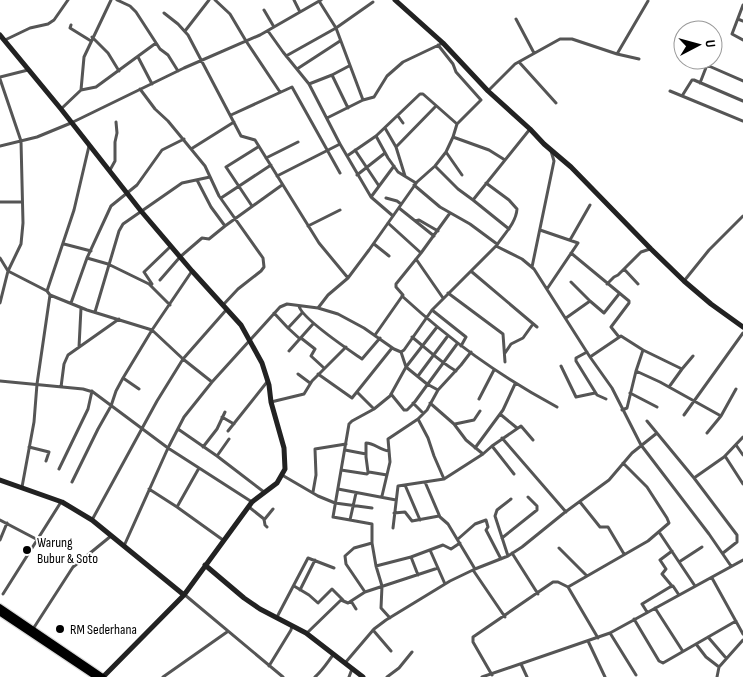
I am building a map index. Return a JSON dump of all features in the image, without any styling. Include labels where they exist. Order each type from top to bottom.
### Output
[{"type":"main road","points":[[0,607],[103,677]]},
{"type":"main road","points":[[0,613],[96,677]]},
{"type":"street","points":[[5,40],[30,28],[48,24],[54,20],[68,0]]},
{"type":"street","points":[[81,90],[83,61],[91,39],[111,0]]},
{"type":"street","points":[[117,0],[133,8],[160,49],[168,55],[178,71]]},
{"type":"street","points":[[185,31],[209,0]]},
{"type":"street","points":[[214,0],[230,14],[246,42],[280,92]]},
{"type":"street","points":[[294,0],[300,12]]},
{"type":"street","points":[[0,146],[21,141],[71,123],[178,71],[246,42],[320,0],[336,28],[363,100]]},
{"type":"street","points":[[395,0],[550,150],[571,166],[651,249],[711,304],[743,327]]},
{"type":"street","points":[[617,54],[648,1]]},
{"type":"street","points":[[286,56],[336,28],[374,2]]},
{"type":"street","points":[[743,5],[732,34],[743,40]]},
{"type":"street","points":[[264,10],[274,27]]},
{"type":"street","points":[[164,13],[185,31],[241,136],[252,138],[271,165],[319,244],[348,278]]},
{"type":"street","points":[[738,18],[743,21]]},
{"type":"street","points":[[516,19],[534,53]]},
{"type":"street","points":[[71,25],[70,28],[91,39],[108,53],[119,71]]},
{"type":"street","points":[[268,31],[309,84],[357,175],[371,197],[393,216]]},
{"type":"street","points":[[0,35],[128,192],[141,211],[241,325],[262,363],[284,448],[286,465],[277,483],[250,504],[184,594],[103,677]]},
{"type":"street","points":[[488,91],[519,62],[556,41],[566,38],[639,59]]},
{"type":"street","points":[[297,69],[340,40]]},
{"type":"street","points":[[61,109],[81,90],[96,86],[156,43]]},
{"type":"street","points":[[327,118],[363,100],[374,97],[387,76],[403,62],[440,44]]},
{"type":"street","points":[[318,308],[328,295],[348,278],[415,184],[435,166],[446,152],[458,124],[481,100],[456,72],[440,44]]},
{"type":"street","points":[[138,57],[152,84]]},
{"type":"street","points":[[519,62],[556,103]]},
{"type":"street","points":[[309,84],[349,66]]},
{"type":"street","points":[[0,303],[8,272],[21,244],[22,202],[21,141],[0,78],[28,70]]},
{"type":"street","points":[[700,82],[704,70]]},
{"type":"street","points":[[718,70],[743,81]]},
{"type":"street","points":[[332,75],[348,108]]},
{"type":"street","points":[[682,96],[692,80],[743,101]]},
{"type":"street","points":[[231,115],[291,87],[293,88],[329,150],[340,173]]},
{"type":"street","points":[[92,520],[142,428],[183,359],[235,292],[261,272],[264,263],[262,255],[221,198],[204,166],[184,139],[155,109],[140,89]]},
{"type":"street","points":[[670,91],[743,121]]},
{"type":"street","points":[[347,156],[376,136],[421,94],[458,124]]},
{"type":"street","points":[[396,147],[436,106]]},
{"type":"street","points":[[398,116],[404,123]]},
{"type":"street","points":[[110,170],[115,161],[116,122]]},
{"type":"street","points":[[191,149],[234,122]]},
{"type":"street","points":[[385,128],[396,147],[405,176]]},
{"type":"street","points":[[473,200],[530,129]]},
{"type":"street","points":[[376,136],[394,166],[438,206],[470,224],[497,245],[532,267],[612,388],[641,445],[732,566]]},
{"type":"street","points":[[453,137],[489,150],[505,160]]},
{"type":"street","points":[[71,303],[111,206],[140,182],[162,150],[184,139]]},
{"type":"street","points":[[266,158],[298,142]]},
{"type":"street","points":[[277,176],[340,144]]},
{"type":"street","points":[[47,291],[64,244],[90,145]]},
{"type":"street","points":[[252,206],[226,166],[258,147]]},
{"type":"street","points":[[355,150],[379,186]]},
{"type":"street","points":[[532,267],[554,161],[550,150]]},
{"type":"street","points":[[446,152],[462,175]]},
{"type":"street","points":[[357,175],[385,153]]},
{"type":"street","points":[[221,198],[271,165]]},
{"type":"street","points":[[371,197],[394,166]]},
{"type":"street","points":[[435,166],[458,189],[509,229]]},
{"type":"street","points":[[94,312],[120,227],[182,183],[210,177]]},
{"type":"street","points":[[197,180],[210,207],[225,226]]},
{"type":"street","points":[[401,352],[432,310],[497,245],[516,216],[516,208],[509,200],[486,183]]},
{"type":"street","points":[[160,280],[180,257],[202,238],[208,240],[235,218],[282,185]]},
{"type":"street","points":[[386,198],[400,206],[434,236]]},
{"type":"street","points":[[0,202],[22,202]]},
{"type":"street","points":[[570,240],[590,205]]},
{"type":"street","points":[[308,226],[340,210]]},
{"type":"street","points":[[450,213],[395,286],[402,296],[447,337],[471,352],[494,370],[557,407]]},
{"type":"street","points":[[684,280],[709,250],[743,216]]},
{"type":"street","points":[[415,221],[419,220],[438,231]]},
{"type":"street","points":[[388,223],[421,253]]},
{"type":"street","points":[[540,230],[578,243],[548,289]]},
{"type":"street","points":[[64,244],[91,251]]},
{"type":"street","points":[[374,244],[389,256]]},
{"type":"street","points":[[170,305],[152,286],[144,272],[171,245]]},
{"type":"street","points":[[607,284],[624,270],[640,252],[651,249]]},
{"type":"street","points":[[571,254],[629,302],[611,326],[619,337]]},
{"type":"street","points":[[0,258],[8,272],[47,291],[50,295],[81,308],[152,330],[183,359],[212,382]]},
{"type":"street","points":[[88,258],[108,264],[152,286]]},
{"type":"street","points":[[416,259],[443,298]]},
{"type":"street","points":[[624,270],[638,284]]},
{"type":"street","points":[[72,482],[111,406],[123,378],[152,330],[192,271]]},
{"type":"street","points":[[472,272],[537,327]]},
{"type":"street","points":[[571,282],[604,312],[619,294]]},
{"type":"street","points":[[448,293],[501,332],[504,337],[505,362]]},
{"type":"street","points":[[22,487],[34,422],[37,384],[50,295]]},
{"type":"street","points":[[375,334],[402,296]]},
{"type":"street","points":[[566,318],[590,301]]},
{"type":"street","points":[[123,546],[168,448],[193,404],[274,312],[284,305],[318,308],[338,314],[375,334],[392,348],[401,352],[406,368],[438,390]]},
{"type":"street","points":[[299,306],[302,313],[313,324],[362,359],[380,338]]},
{"type":"street","points":[[79,348],[81,308]]},
{"type":"street","points":[[391,394],[405,410],[414,403],[442,364],[466,336],[432,310]]},
{"type":"street","points":[[274,312],[288,328],[315,349],[312,356],[324,368]]},
{"type":"street","points":[[288,328],[302,313]]},
{"type":"street","points":[[60,387],[65,358],[119,319]]},
{"type":"street","points":[[290,351],[313,324]]},
{"type":"street","points":[[505,354],[511,344],[523,338],[533,324]]},
{"type":"street","points":[[390,618],[381,608],[382,586],[372,543],[372,523],[333,517],[335,503],[351,422],[374,409],[391,394],[406,368],[437,327]]},
{"type":"street","points":[[684,415],[743,333]]},
{"type":"street","points":[[590,357],[623,336],[643,350],[682,369]]},
{"type":"street","points":[[412,337],[434,354],[442,364],[456,370]]},
{"type":"street","points":[[418,376],[447,337]]},
{"type":"street","points":[[271,402],[304,394],[318,374],[346,347]]},
{"type":"street","points":[[318,374],[352,398],[392,348]]},
{"type":"street","points":[[622,410],[627,408],[643,350]]},
{"type":"street","points":[[382,496],[390,462],[388,440],[418,419],[427,410],[438,390],[471,352]]},
{"type":"street","points":[[588,352],[575,360],[595,393],[599,397],[606,399]]},
{"type":"street","points":[[669,387],[693,356]]},
{"type":"street","points":[[561,366],[576,397],[595,393]]},
{"type":"street","points":[[479,399],[494,370]]},
{"type":"street","points":[[636,371],[721,416]]},
{"type":"street","points":[[298,374],[310,383]]},
{"type":"street","points":[[123,378],[139,389]]},
{"type":"street","points":[[0,381],[83,388],[92,391],[168,448],[250,504],[264,520],[264,524],[267,527]]},
{"type":"street","points":[[228,431],[268,382]]},
{"type":"street","points":[[475,448],[500,414],[516,384]]},
{"type":"street","points":[[707,433],[721,416],[736,389]]},
{"type":"street","points":[[59,469],[88,410],[92,391]]},
{"type":"street","points":[[357,392],[374,409]]},
{"type":"street","points":[[630,393],[657,407]]},
{"type":"street","points":[[414,403],[423,413]]},
{"type":"street","points":[[430,403],[454,424],[466,440],[483,454]]},
{"type":"street","points":[[454,424],[474,420],[480,411]]},
{"type":"street","points":[[203,447],[217,428],[225,412]]},
{"type":"street","points":[[500,414],[518,428]]},
{"type":"street","points":[[222,417],[234,424]]},
{"type":"street","points":[[418,419],[428,438],[444,479]]},
{"type":"street","points":[[647,421],[694,478],[738,537],[737,542],[723,552]]},
{"type":"street","points":[[393,528],[398,486],[447,479],[502,438],[522,426],[533,440]]},
{"type":"street","points":[[178,429],[218,456],[264,492]]},
{"type":"street","points":[[345,664],[373,630],[390,618],[446,584],[474,569],[508,556],[522,547],[609,480],[641,445],[658,433]]},
{"type":"street","points":[[694,478],[724,456],[743,437]]},
{"type":"street","points":[[502,438],[566,512]]},
{"type":"street","points":[[218,456],[229,439]]},
{"type":"street","points":[[368,472],[366,443],[369,442],[375,445],[379,450],[389,451]]},
{"type":"street","points":[[313,493],[316,475],[315,450],[346,444]]},
{"type":"street","points":[[736,445],[743,455]]},
{"type":"street","points":[[492,446],[514,474]]},
{"type":"street","points":[[29,447],[49,452],[46,461]]},
{"type":"street","points":[[344,450],[366,454]]},
{"type":"street","points":[[724,456],[743,484]]},
{"type":"street","points":[[568,587],[648,541],[668,525],[668,520],[647,487],[623,463]]},
{"type":"street","points":[[177,507],[199,468]]},
{"type":"street","points":[[341,470],[387,475]]},
{"type":"street","points":[[282,475],[335,503],[353,507],[372,508]]},
{"type":"street","points":[[0,480],[62,502],[92,520],[184,594],[282,677]]},
{"type":"street","points":[[425,482],[439,516],[448,524],[458,539],[474,569],[505,617]]},
{"type":"street","points":[[405,485],[420,520]]},
{"type":"street","points":[[150,489],[223,540]]},
{"type":"street","points":[[338,489],[396,500]]},
{"type":"street","points":[[350,520],[356,493]]},
{"type":"street","points":[[502,538],[537,510],[528,496]]},
{"type":"street","points":[[508,556],[495,514],[497,510],[511,499]]},
{"type":"street","points":[[3,594],[62,502]]},
{"type":"street","points":[[580,502],[600,527],[608,527],[624,554]]},
{"type":"street","points":[[264,520],[274,509]]},
{"type":"street","points":[[394,513],[406,512],[412,521],[439,516]]},
{"type":"street","points":[[0,520],[38,540]]},
{"type":"street","points":[[458,539],[475,524],[486,520],[488,527],[486,530],[501,559]]},
{"type":"street","points":[[0,540],[7,523]]},
{"type":"street","points":[[659,532],[695,586]]},
{"type":"street","points":[[33,629],[73,568],[111,536]]},
{"type":"street","points":[[365,592],[346,564],[345,556],[354,548],[372,543]]},
{"type":"street","points":[[376,566],[411,557],[444,545],[452,548],[460,543]]},
{"type":"street","points":[[679,562],[702,547]]},
{"type":"street","points":[[559,548],[587,576]]},
{"type":"street","points":[[430,550],[446,584]]},
{"type":"street","points":[[672,551],[660,561],[666,569],[662,574],[679,595]]},
{"type":"street","points":[[512,553],[538,594]]},
{"type":"street","points":[[411,557],[418,575]]},
{"type":"street","points":[[277,618],[308,559],[334,568]]},
{"type":"street","points":[[300,590],[315,560]]},
{"type":"street","points":[[482,677],[610,633],[743,560]]},
{"type":"street","points":[[205,565],[244,598],[306,634],[363,677]]},
{"type":"street","points":[[294,586],[318,603],[332,589],[347,603],[365,592],[438,568]]},
{"type":"street","points":[[712,578],[743,634]]},
{"type":"street","points":[[492,675],[473,640],[475,636],[553,582],[558,582],[568,587],[598,638]]},
{"type":"street","points":[[647,612],[643,603],[672,586]]},
{"type":"street","points":[[306,634],[343,600]]},
{"type":"street","points":[[351,601],[356,609]]},
{"type":"street","points":[[655,608],[682,650]]},
{"type":"street","points":[[634,619],[661,662],[736,621]]},
{"type":"street","points":[[269,666],[292,626]]},
{"type":"street","points":[[373,630],[391,651]]},
{"type":"street","points":[[163,677],[227,632]]},
{"type":"street","points":[[610,633],[636,676]]},
{"type":"street","points":[[708,637],[726,658]]},
{"type":"street","points":[[717,677],[719,667],[743,640]]},
{"type":"street","points":[[588,641],[604,677]]},
{"type":"street","points":[[696,644],[706,657],[719,667]]},
{"type":"street","points":[[387,677],[412,652]]},
{"type":"street","points":[[315,677],[324,669],[324,666],[334,654]]},
{"type":"street","points":[[522,664],[527,677]]},
{"type":"street","points":[[349,677],[352,669]]},
{"type":"place","name":"Warung Bubur & Soto","points":[[27,550]]},
{"type":"place","name":"RM Sederhana","points":[[60,629]]}]
